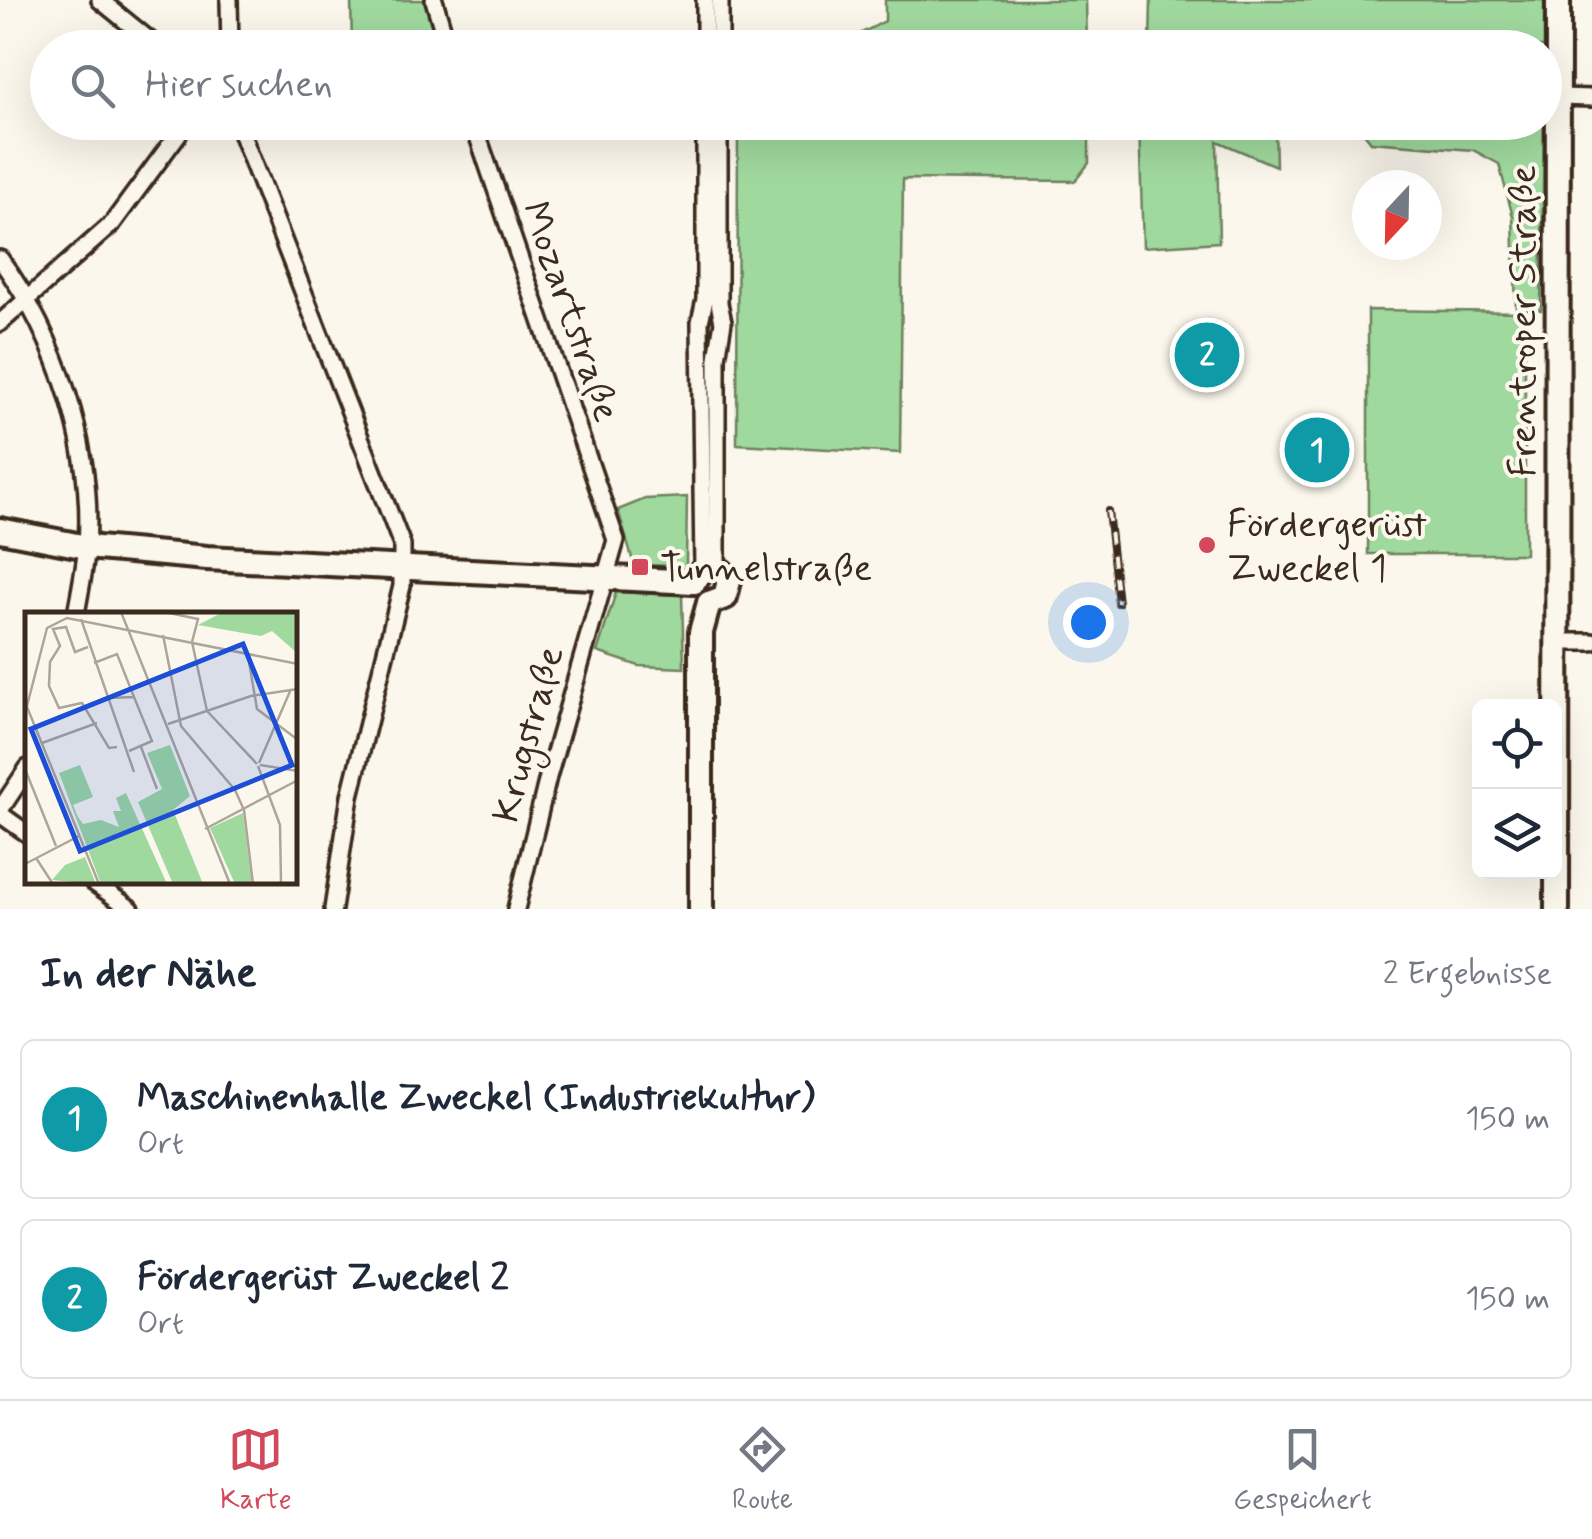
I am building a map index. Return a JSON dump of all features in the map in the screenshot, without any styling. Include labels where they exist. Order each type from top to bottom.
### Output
[{"type":"street","points":[[100,0],[137,30]]},
{"type":"street","points":[[229,0],[230,30]]},
{"type":"street","points":[[434,0],[443,30]]},
{"type":"street","points":[[705,0],[705,30]]},
{"type":"street","points":[[720,0],[720,30]]},
{"type":"street","name":"Frentroper Straße","points":[[1558,0],[1558,30]]},
{"type":"street","points":[[1562,97],[1592,98]]},
{"type":"street","points":[[0,323],[112,224],[175,140]]},
{"type":"street","points":[[245,140],[402,545],[404,567],[350,796],[333,909]]},
{"type":"street","name":"Mozartstraße","points":[[479,140],[616,540],[607,577]]},
{"type":"street","points":[[704,140],[705,299],[700,322],[705,573]]},
{"type":"street","points":[[709,603],[695,592],[705,573],[717,358],[723,322],[719,303],[719,140]]},
{"type":"street","name":"Frentroper Straße","points":[[1556,909],[1558,140]]},
{"type":"street","points":[[0,259],[29,300],[74,423],[86,494],[87,547],[76,612]]},
{"type":"street","points":[[0,530],[87,547],[404,567],[607,577],[725,574],[729,590],[725,597],[709,603]]},
{"type":"street","name":"Krugstraße","points":[[516,909],[567,705],[607,577]]},
{"type":"street","points":[[701,909],[701,632],[709,603]]},
{"type":"street","points":[[1556,642],[1592,642]]},
{"type":"street","points":[[25,773],[0,812],[25,832]]},
{"type":"street","points":[[96,884],[131,909]]},
{"type":"green space","points":[[351,0],[424,0],[433,30],[352,30]]},
{"type":"green space","points":[[885,0],[1086,0],[1087,30],[867,30],[885,21]]},
{"type":"green space","points":[[1151,0],[1544,0],[1544,30],[1150,30]]},
{"type":"green space","points":[[738,140],[1089,140],[1089,163],[1075,181],[903,179],[900,453],[737,444]]},
{"type":"green space","points":[[1140,140],[1275,140],[1276,166],[1217,141],[1219,242],[1143,247]]},
{"type":"green space","points":[[1544,140],[1541,310],[1516,309],[1513,217],[1499,164],[1473,150],[1371,142]]},
{"type":"green space","points":[[1368,310],[1525,312],[1525,554],[1368,554]]},
{"type":"green space","points":[[687,497],[686,566],[634,565],[618,510],[645,499]]},
{"type":"green space","points":[[616,592],[682,595],[684,668],[639,666],[597,652]]},
{"type":"railway","points":[[1108,511],[1118,603]]},
{"type":"place","name":"Fördergerüst Zweckel 2","points":[[1207,355]]},
{"type":"place","name":"Maschinenhalle Zweckel (Industriekultur)","points":[[1317,450]]},
{"type":"place","name":"Fördergerüst Zweckel 1","points":[[1207,545]]},
{"type":"place","name":"Tunnelstraße","points":[[640,567]]}]
